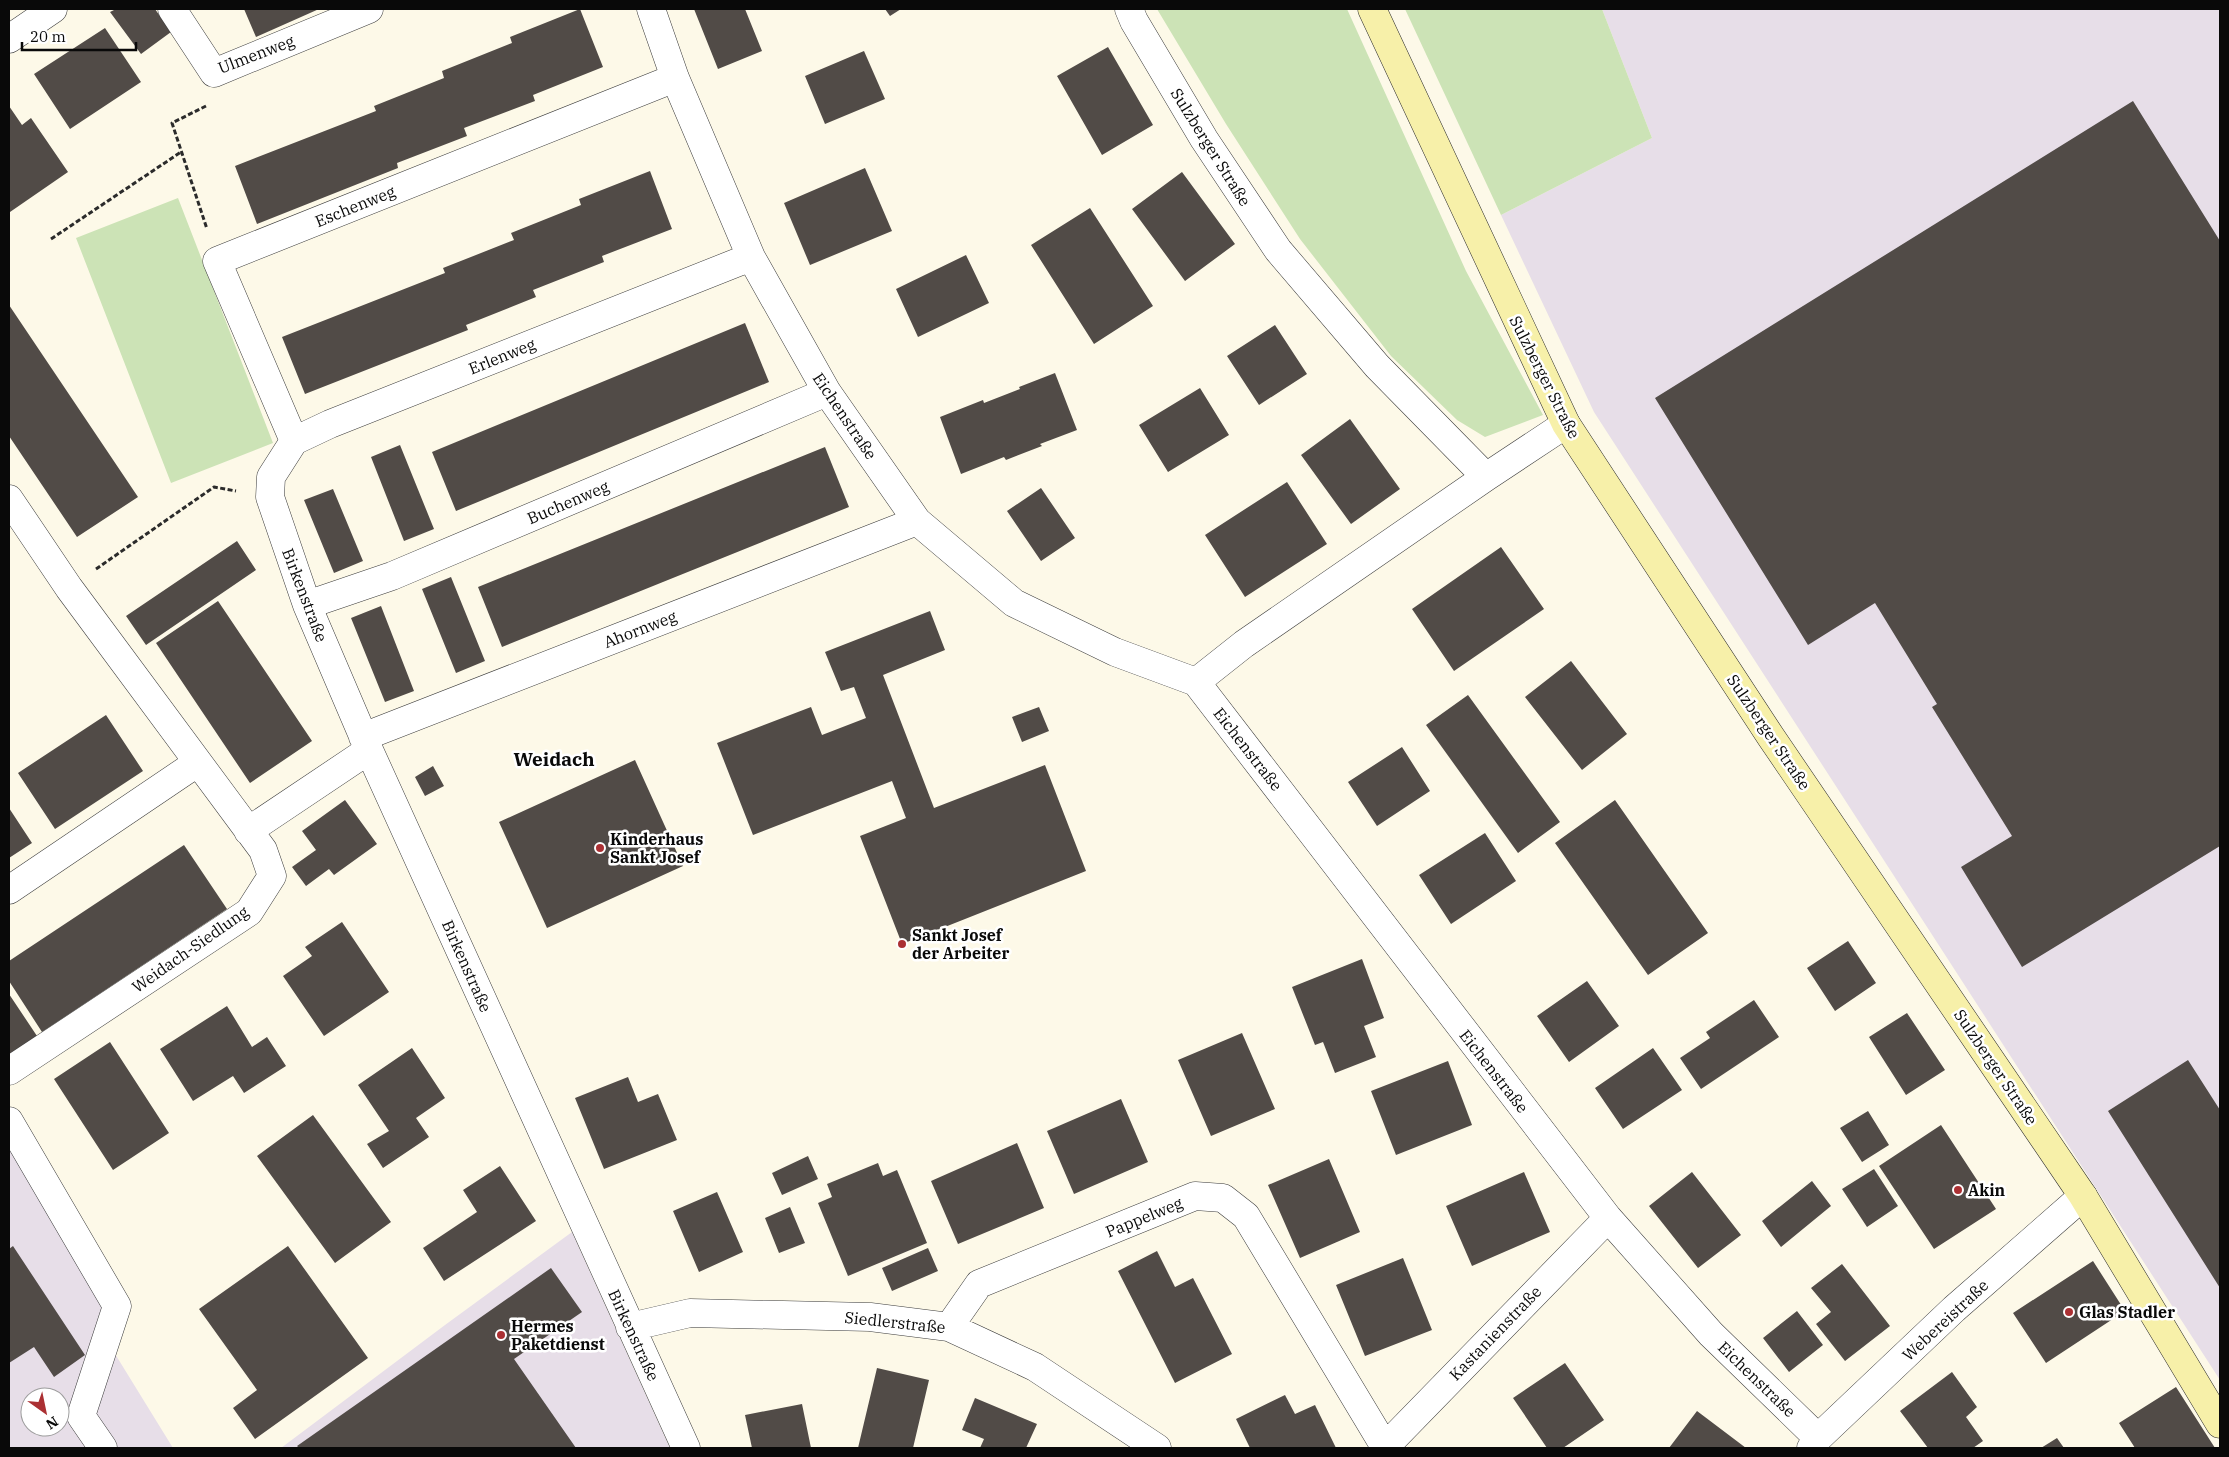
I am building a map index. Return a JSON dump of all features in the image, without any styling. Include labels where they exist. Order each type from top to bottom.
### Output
[{"type":"street","points":[[9,39],[53,9]]},
{"type":"street","name":"Ulmenweg","points":[[172,9],[214,73],[369,9]]},
{"type":"street","name":"Eichenstraße","points":[[651,9],[675,78],[751,257],[827,392],[917,521],[1014,603],[1115,652],[1196,682],[1608,1218],[1711,1334],[1814,1443]]},
{"type":"street","name":"Sulzberger Straße","points":[[1129,9],[1134,21],[1204,139],[1278,250],[1377,366],[1486,476]]},
{"type":"street","name":"Sulzberger Straße","points":[[1372,9],[1566,424],[1771,737],[2084,1196],[2220,1424]]},
{"type":"street","name":"Eschenweg","points":[[218,261],[675,78]]},
{"type":"street","name":"Erlenweg","points":[[294,441],[330,424],[751,257]]},
{"type":"street","points":[[218,261],[294,441],[270,487]]},
{"type":"street","name":"Buchenweg","points":[[306,605],[392,576],[827,392]]},
{"type":"street","points":[[1196,682],[1244,644],[1486,476],[1566,424]]},
{"type":"street","name":"Birkenstraße","points":[[270,487],[306,605],[366,743],[686,1448]]},
{"type":"street","name":"Weidach-Siedlung","points":[[9,499],[69,588],[263,850],[272,876],[249,912],[9,1071]]},
{"type":"street","name":"Ahornweg","points":[[248,831],[366,743],[917,521]]},
{"type":"street","points":[[9,890],[197,763]]},
{"type":"street","points":[[9,1122],[117,1306],[82,1416],[103,1448]]},
{"type":"street","name":"Pappelweg","points":[[949,1327],[979,1284],[1195,1196],[1223,1198],[1246,1216],[1384,1447]]},
{"type":"street","name":"Webereistraße","points":[[1814,1443],[1954,1309],[2084,1196]]},
{"type":"street","name":"Kastanienstraße","points":[[1384,1447],[1608,1218]]},
{"type":"street","name":"Siedlerstraße","points":[[630,1327],[690,1313],[870,1317],[949,1327],[1035,1367],[1158,1448]]},
{"type":"path","points":[[214,73],[226,96],[172,123],[218,261]]},
{"type":"path","points":[[51,240],[181,152]]},
{"type":"path","points":[[69,588],[214,487],[270,487]]},
{"type":"shaded area","points":[[1602,9],[2220,9],[2220,1380],[1594,412],[1501,215],[1652,138]]},
{"type":"shaded area","points":[[9,1145],[107,1308],[112,1349],[173,1448],[9,1448]]},
{"type":"shaded area","points":[[572,1232],[670,1448],[281,1448],[445,1325]]},
{"type":"green space","points":[[1157,9],[1347,9],[1466,271],[1543,415],[1485,437],[1457,420],[1391,356],[1300,239],[1226,124]]},
{"type":"green space","points":[[1405,9],[1602,9],[1652,138],[1501,215]]},
{"type":"green space","points":[[178,198],[273,443],[171,483],[76,238]]},
{"type":"building","points":[[116,9],[155,9],[171,32],[141,54],[110,12]]},
{"type":"building","points":[[244,9],[319,9],[256,37]]},
{"type":"building","points":[[580,9],[603,67],[533,95],[535,101],[464,128],[467,136],[397,163],[398,168],[257,224],[235,166],[376,111],[374,106],[444,78],[442,71],[512,43],[510,37]]},
{"type":"building","points":[[694,9],[745,9],[762,51],[718,69]]},
{"type":"building","points":[[885,9],[901,9],[890,16]]},
{"type":"building","points":[[105,28],[141,82],[70,129],[34,74]]},
{"type":"building","points":[[1108,47],[1153,125],[1102,155],[1057,76]]},
{"type":"building","points":[[864,51],[885,99],[825,124],[805,76]]},
{"type":"building","points":[[2133,101],[2220,241],[2220,846],[2022,967],[1961,867],[2012,836],[1932,707],[1937,704],[1875,603],[1808,645],[1655,398]]},
{"type":"building","points":[[9,106],[22,125],[31,118],[68,172],[10,212]]},
{"type":"building","points":[[865,168],[892,231],[810,265],[784,203]]},
{"type":"building","points":[[650,171],[672,229],[602,256],[604,262],[533,290],[536,297],[466,325],[468,330],[305,394],[282,337],[445,273],[443,268],[514,240],[511,233],[581,205],[579,199]]},
{"type":"building","points":[[1182,172],[1235,244],[1185,281],[1132,209]]},
{"type":"building","points":[[1090,208],[1153,306],[1094,344],[1031,245]]},
{"type":"building","points":[[966,255],[989,303],[918,337],[896,289]]},
{"type":"building","points":[[9,305],[138,497],[77,537],[9,436]]},
{"type":"building","points":[[745,323],[769,382],[456,511],[432,452]]},
{"type":"building","points":[[1275,325],[1307,374],[1259,405],[1227,356]]},
{"type":"building","points":[[1055,373],[1077,430],[1040,444],[1042,446],[1006,460],[1004,457],[961,474],[940,417],[983,400],[984,403]]},
{"type":"building","points":[[1200,388],[1229,435],[1168,472],[1139,425]]},
{"type":"building","points":[[1350,419],[1400,489],[1351,524],[1301,455]]},
{"type":"building","points":[[400,445],[434,529],[404,541],[371,457]]},
{"type":"building","points":[[825,447],[849,507],[502,647],[478,587]]},
{"type":"building","points":[[1287,482],[1327,544],[1245,597],[1205,535]]},
{"type":"building","points":[[1041,488],[1075,538],[1041,561],[1007,511]]},
{"type":"building","points":[[333,489],[363,561],[334,573],[304,500]]},
{"type":"building","points":[[237,541],[256,570],[146,645],[126,616]]},
{"type":"building","points":[[1501,547],[1544,609],[1454,671],[1412,609]]},
{"type":"building","points":[[451,577],[485,661],[456,673],[422,589]]},
{"type":"building","points":[[218,601],[312,741],[250,783],[156,643]]},
{"type":"building","points":[[381,606],[414,691],[385,702],[351,618]]},
{"type":"building","points":[[930,611],[945,650],[883,675],[934,808],[1045,765],[1086,871],[902,944],[860,836],[906,818],[892,781],[753,835],[717,743],[811,707],[822,735],[866,718],[854,687],[841,691],[825,652]]},
{"type":"building","points":[[1571,661],[1627,734],[1582,770],[1525,697]]},
{"type":"building","points":[[1468,695],[1560,822],[1518,853],[1426,725]]},
{"type":"building","points":[[1039,707],[1049,731],[1022,742],[1012,717]]},
{"type":"building","points":[[106,715],[143,771],[55,829],[18,773]]},
{"type":"building","points":[[1402,747],[1430,791],[1377,826],[1348,782]]},
{"type":"building","points":[[635,760],[683,866],[547,928],[499,822]]},
{"type":"building","points":[[433,766],[444,786],[425,796],[415,777]]},
{"type":"building","points":[[345,800],[377,844],[334,875],[329,869],[306,886],[292,867],[316,850],[302,831]]},
{"type":"building","points":[[1615,800],[1708,933],[1648,975],[1555,843]]},
{"type":"building","points":[[9,808],[32,843],[9,858]]},
{"type":"building","points":[[1485,833],[1516,881],[1451,924],[1419,875]]},
{"type":"building","points":[[184,845],[227,909],[42,1032],[9,981],[9,961]]},
{"type":"building","points":[[342,922],[389,992],[324,1036],[283,976],[312,956],[305,947]]},
{"type":"building","points":[[1848,941],[1876,983],[1835,1011],[1807,968]]},
{"type":"building","points":[[1362,959],[1384,1018],[1364,1026],[1376,1057],[1335,1073],[1323,1042],[1315,1045],[1292,987]]},
{"type":"building","points":[[1587,981],[1619,1026],[1569,1062],[1537,1016]]},
{"type":"building","points":[[9,994],[37,1036],[9,1056]]},
{"type":"building","points":[[1754,1000],[1779,1037],[1701,1089],[1680,1058],[1710,1038],[1706,1032]]},
{"type":"building","points":[[227,1006],[252,1047],[267,1037],[286,1066],[244,1093],[233,1076],[193,1101],[160,1049]]},
{"type":"building","points":[[1907,1013],[1945,1070],[1906,1095],[1869,1037]]},
{"type":"building","points":[[1242,1033],[1275,1109],[1211,1136],[1178,1060]]},
{"type":"building","points":[[110,1042],[169,1133],[113,1170],[54,1079]]},
{"type":"building","points":[[412,1048],[445,1098],[416,1118],[429,1137],[383,1168],[367,1144],[389,1131],[358,1085]]},
{"type":"building","points":[[1653,1048],[1682,1090],[1623,1129],[1595,1088]]},
{"type":"building","points":[[2188,1060],[2220,1110],[2220,1288],[2108,1111]]},
{"type":"building","points":[[1448,1061],[1472,1125],[1396,1155],[1371,1091]]},
{"type":"building","points":[[628,1077],[638,1102],[658,1094],[677,1140],[604,1169],[575,1098]]},
{"type":"building","points":[[1121,1099],[1148,1162],[1074,1194],[1047,1131]]},
{"type":"building","points":[[1868,1111],[1889,1145],[1862,1162],[1840,1128]]},
{"type":"building","points":[[313,1115],[391,1222],[335,1263],[257,1156]]},
{"type":"building","points":[[1941,1125],[1996,1209],[1934,1249],[1879,1166]]},
{"type":"building","points":[[1017,1143],[1044,1208],[958,1244],[931,1181]]},
{"type":"building","points":[[808,1156],[818,1179],[782,1195],[772,1173]]},
{"type":"building","points":[[1329,1159],[1360,1232],[1300,1258],[1268,1185]]},
{"type":"building","points":[[878,1163],[883,1176],[897,1170],[927,1243],[848,1276],[818,1203],[832,1197],[827,1184]]},
{"type":"building","points":[[500,1166],[536,1221],[444,1281],[423,1248],[477,1212],[463,1190]]},
{"type":"building","points":[[1874,1169],[1898,1206],[1867,1227],[1842,1189]]},
{"type":"building","points":[[1524,1172],[1550,1232],[1472,1266],[1446,1206]]},
{"type":"building","points":[[1692,1172],[1741,1235],[1698,1268],[1649,1206]]},
{"type":"building","points":[[1812,1181],[1831,1206],[1781,1247],[1762,1221]]},
{"type":"building","points":[[717,1192],[743,1252],[699,1272],[673,1211]]},
{"type":"building","points":[[790,1207],[805,1243],[779,1253],[765,1218]]},
{"type":"building","points":[[13,1246],[85,1355],[54,1377],[34,1347],[9,1363],[9,1249]]},
{"type":"building","points":[[288,1246],[368,1358],[255,1439],[233,1408],[257,1390],[199,1309]]},
{"type":"building","points":[[928,1248],[938,1271],[892,1291],[882,1268]]},
{"type":"building","points":[[1157,1251],[1175,1287],[1193,1278],[1232,1354],[1175,1383],[1118,1271]]},
{"type":"building","points":[[1403,1258],[1432,1330],[1365,1356],[1336,1285]]},
{"type":"building","name":"Glas Stadler","points":[[2093,1261],[2125,1311],[2046,1363],[2013,1313]]},
{"type":"building","points":[[1842,1264],[1890,1326],[1845,1361],[1816,1324],[1831,1312],[1811,1288]]},
{"type":"building","name":"Hermes Paketdienst","points":[[551,1268],[582,1312],[514,1359],[576,1448],[299,1448],[297,1446]]},
{"type":"building","points":[[1797,1311],[1823,1345],[1789,1372],[1763,1338]]},
{"type":"building","points":[[1565,1363],[1604,1420],[1563,1448],[1547,1448],[1513,1398]]},
{"type":"building","points":[[877,1368],[929,1380],[913,1448],[858,1448]]},
{"type":"building","points":[[1952,1372],[1977,1407],[1966,1417],[1983,1441],[1973,1448],[1928,1448],[1900,1411]]},
{"type":"building","points":[[2176,1387],[2215,1448],[2135,1448],[2119,1423]]},
{"type":"building","points":[[1285,1395],[1295,1414],[1315,1405],[1336,1448],[1250,1448],[1236,1419]]},
{"type":"building","points":[[975,1398],[1037,1424],[1026,1448],[980,1448],[984,1439],[962,1430]]},
{"type":"building","points":[[802,1404],[811,1448],[752,1448],[745,1415]]},
{"type":"building","points":[[1697,1411],[1746,1448],[1669,1448]]},
{"type":"building","points":[[2057,1438],[2064,1448],[2041,1448]]},
{"type":"place","name":"Kinderhaus Sankt Josef","points":[[600,848]]},
{"type":"place","name":"Sankt Josef der Arbeiter","points":[[902,944]]},
{"type":"place","name":"Akin","points":[[1958,1190]]},
{"type":"place","name":"Glas Stadler","points":[[2069,1312]]},
{"type":"place","name":"Hermes Paketdienst","points":[[501,1335]]},
{"type":"district","name":"Weidach","points":[[554,759]]}]
